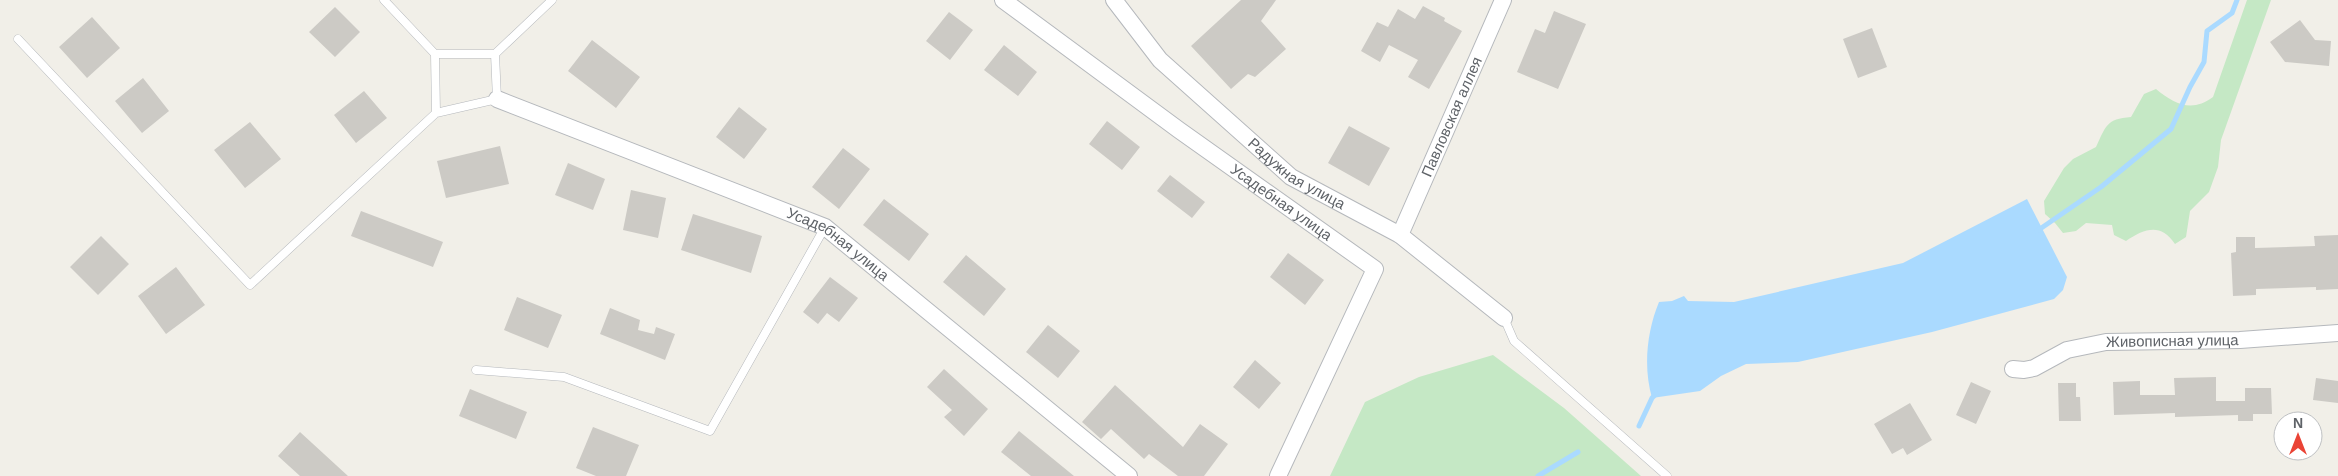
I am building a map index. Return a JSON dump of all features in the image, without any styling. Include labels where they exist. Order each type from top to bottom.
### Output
[{"type":"street","name":"Усадебная улица","points":[[1003,0],[1179,130],[1375,269],[1278,476]]},
{"type":"street","name":"Радужная улица","points":[[1114,0],[1160,60],[1291,177],[1400,235],[1504,318]]},
{"type":"street","name":"Павловская аллея","points":[[1400,235],[1496,2]]},
{"type":"street","name":"Усадебная улица","points":[[497,99],[825,228],[1129,476]]},
{"type":"street","name":"Живописная улица","points":[[2013,369],[2024,370],[2034,368],[2067,350],[2106,342],[2240,340],[2338,333]]},
{"type":"lane","points":[[384,0],[435,54],[436,113]]},
{"type":"lane","points":[[435,54],[495,54],[552,0]]},
{"type":"lane","points":[[18,39],[250,285],[436,113],[497,99],[495,54]]},
{"type":"lane","points":[[476,370],[564,377],[710,431],[825,228]]},
{"type":"lane","points":[[1504,318],[1514,341],[1668,476]]},
{"type":"green space","points":[[2247,0],[2271,0],[2221,140],[2218,167],[2209,192],[2190,211],[2186,237],[2175,244],[2164,233],[2152,230],[2140,233],[2126,241],[2114,235],[2112,225],[2086,223],[2076,231],[2063,233],[2045,214],[2044,201],[2064,168],[2073,159],[2096,147],[2108,125],[2116,120],[2131,117],[2144,94],[2156,89],[2183,105],[2198,105],[2213,97]]},
{"type":"green space","points":[[1493,355],[1564,408],[1641,476],[1330,476],[1365,402],[1419,377]]},
{"type":"water","points":[[2027,199],[2067,277],[2063,290],[2054,299],[1932,332],[1798,362],[1746,364],[1721,376],[1700,391],[1652,398],[1647,362],[1649,337],[1659,302],[1672,301],[1684,296],[1688,301],[1734,302],[1903,263]]},
{"type":"building","points":[[1241,0],[1276,0],[1261,21],[1286,49],[1255,77],[1248,74],[1231,89],[1191,46]]},
{"type":"building","points":[[1423,6],[1445,18],[1444,21],[1462,31],[1429,89],[1408,77],[1418,60],[1389,45],[1380,62],[1361,51],[1377,22],[1388,27],[1398,9],[1415,19]]},
{"type":"building","points":[[335,7],[360,32],[335,57],[309,32]]},
{"type":"building","points":[[1554,11],[1586,24],[1558,89],[1517,72],[1535,29],[1545,33]]},
{"type":"building","points":[[949,12],[973,30],[950,60],[926,41]]},
{"type":"building","points":[[92,17],[120,48],[87,78],[59,47]]},
{"type":"building","points":[[2300,20],[2315,40],[2331,41],[2329,66],[2285,62],[2270,42]]},
{"type":"building","points":[[1872,28],[1887,67],[1858,78],[1843,39]]},
{"type":"building","points":[[592,40],[640,77],[616,108],[568,71]]},
{"type":"building","points":[[1004,45],[1037,72],[1018,96],[984,70]]},
{"type":"building","points":[[143,78],[169,111],[142,133],[115,101]]},
{"type":"building","points":[[364,91],[387,118],[356,143],[334,115]]},
{"type":"building","points":[[739,107],[767,129],[744,159],[716,137]]},
{"type":"building","points":[[1107,121],[1140,147],[1122,170],[1089,144]]},
{"type":"building","points":[[250,122],[281,159],[245,188],[214,150]]},
{"type":"building","points":[[1349,126],[1390,148],[1369,186],[1328,163]]},
{"type":"building","points":[[500,146],[509,184],[446,198],[437,161]]},
{"type":"building","points":[[843,148],[870,169],[839,209],[812,187]]},
{"type":"building","points":[[568,163],[605,179],[593,210],[555,195]]},
{"type":"building","points":[[1170,175],[1205,202],[1192,218],[1157,191]]},
{"type":"building","points":[[631,190],[666,198],[658,238],[623,230]]},
{"type":"building","points":[[884,199],[929,234],[909,261],[863,225]]},
{"type":"building","points":[[361,211],[443,242],[433,267],[351,236]]},
{"type":"building","points":[[693,214],[762,236],[751,273],[681,250]]},
{"type":"building","points":[[2338,235],[2338,289],[2316,290],[2316,287],[2256,289],[2256,295],[2233,296],[2231,253],[2236,252],[2236,237],[2255,237],[2255,248],[2315,246],[2314,236]]},
{"type":"building","points":[[101,236],[129,264],[98,295],[70,267]]},
{"type":"building","points":[[1288,253],[1324,280],[1305,305],[1270,277]]},
{"type":"building","points":[[966,255],[1006,289],[984,316],[943,282]]},
{"type":"building","points":[[176,267],[205,305],[166,334],[138,296]]},
{"type":"building","points":[[830,277],[858,298],[839,322],[827,313],[818,324],[803,312]]},
{"type":"building","points":[[517,297],[562,315],[548,348],[504,330]]},
{"type":"building","points":[[610,308],[640,320],[638,330],[654,334],[656,327],[675,334],[665,360],[600,334]]},
{"type":"building","points":[[1048,325],[1080,351],[1058,378],[1026,352]]},
{"type":"building","points":[[1255,360],[1281,383],[1259,409],[1233,387]]},
{"type":"building","points":[[944,369],[988,409],[964,436],[944,417],[952,410],[927,387]]},
{"type":"building","points":[[2216,377],[2216,401],[2245,401],[2245,388],[2271,388],[2272,414],[2253,414],[2253,421],[2238,421],[2238,415],[2175,417],[2175,413],[2114,415],[2113,382],[2140,381],[2140,395],[2175,395],[2174,378]]},
{"type":"building","points":[[2316,378],[2338,381],[2338,403],[2313,400]]},
{"type":"building","points":[[1971,382],[1991,391],[1976,424],[1956,415]]},
{"type":"building","points":[[2058,383],[2076,383],[2076,397],[2080,397],[2081,421],[2059,421]]},
{"type":"building","points":[[1115,385],[1183,447],[1200,424],[1228,444],[1204,476],[1178,476],[1149,454],[1144,459],[1111,429],[1101,439],[1082,422]]},
{"type":"building","points":[[470,389],[527,412],[516,439],[459,416]]},
{"type":"building","points":[[1910,403],[1932,440],[1907,455],[1903,448],[1892,454],[1874,424]]},
{"type":"building","points":[[593,427],[639,445],[626,476],[596,476],[576,468]]},
{"type":"building","points":[[1019,431],[1074,476],[1031,476],[1001,452]]},
{"type":"building","points":[[300,432],[348,476],[300,476],[278,456]]},
{"type":"waterway","points":[[2037,231],[2101,187],[2171,129],[2190,87],[2204,62],[2207,31],[2232,13],[2237,0]]},
{"type":"waterway","points":[[1639,426],[1652,398],[1656,394]]},
{"type":"waterway","points":[[1538,476],[1578,452]]}]
